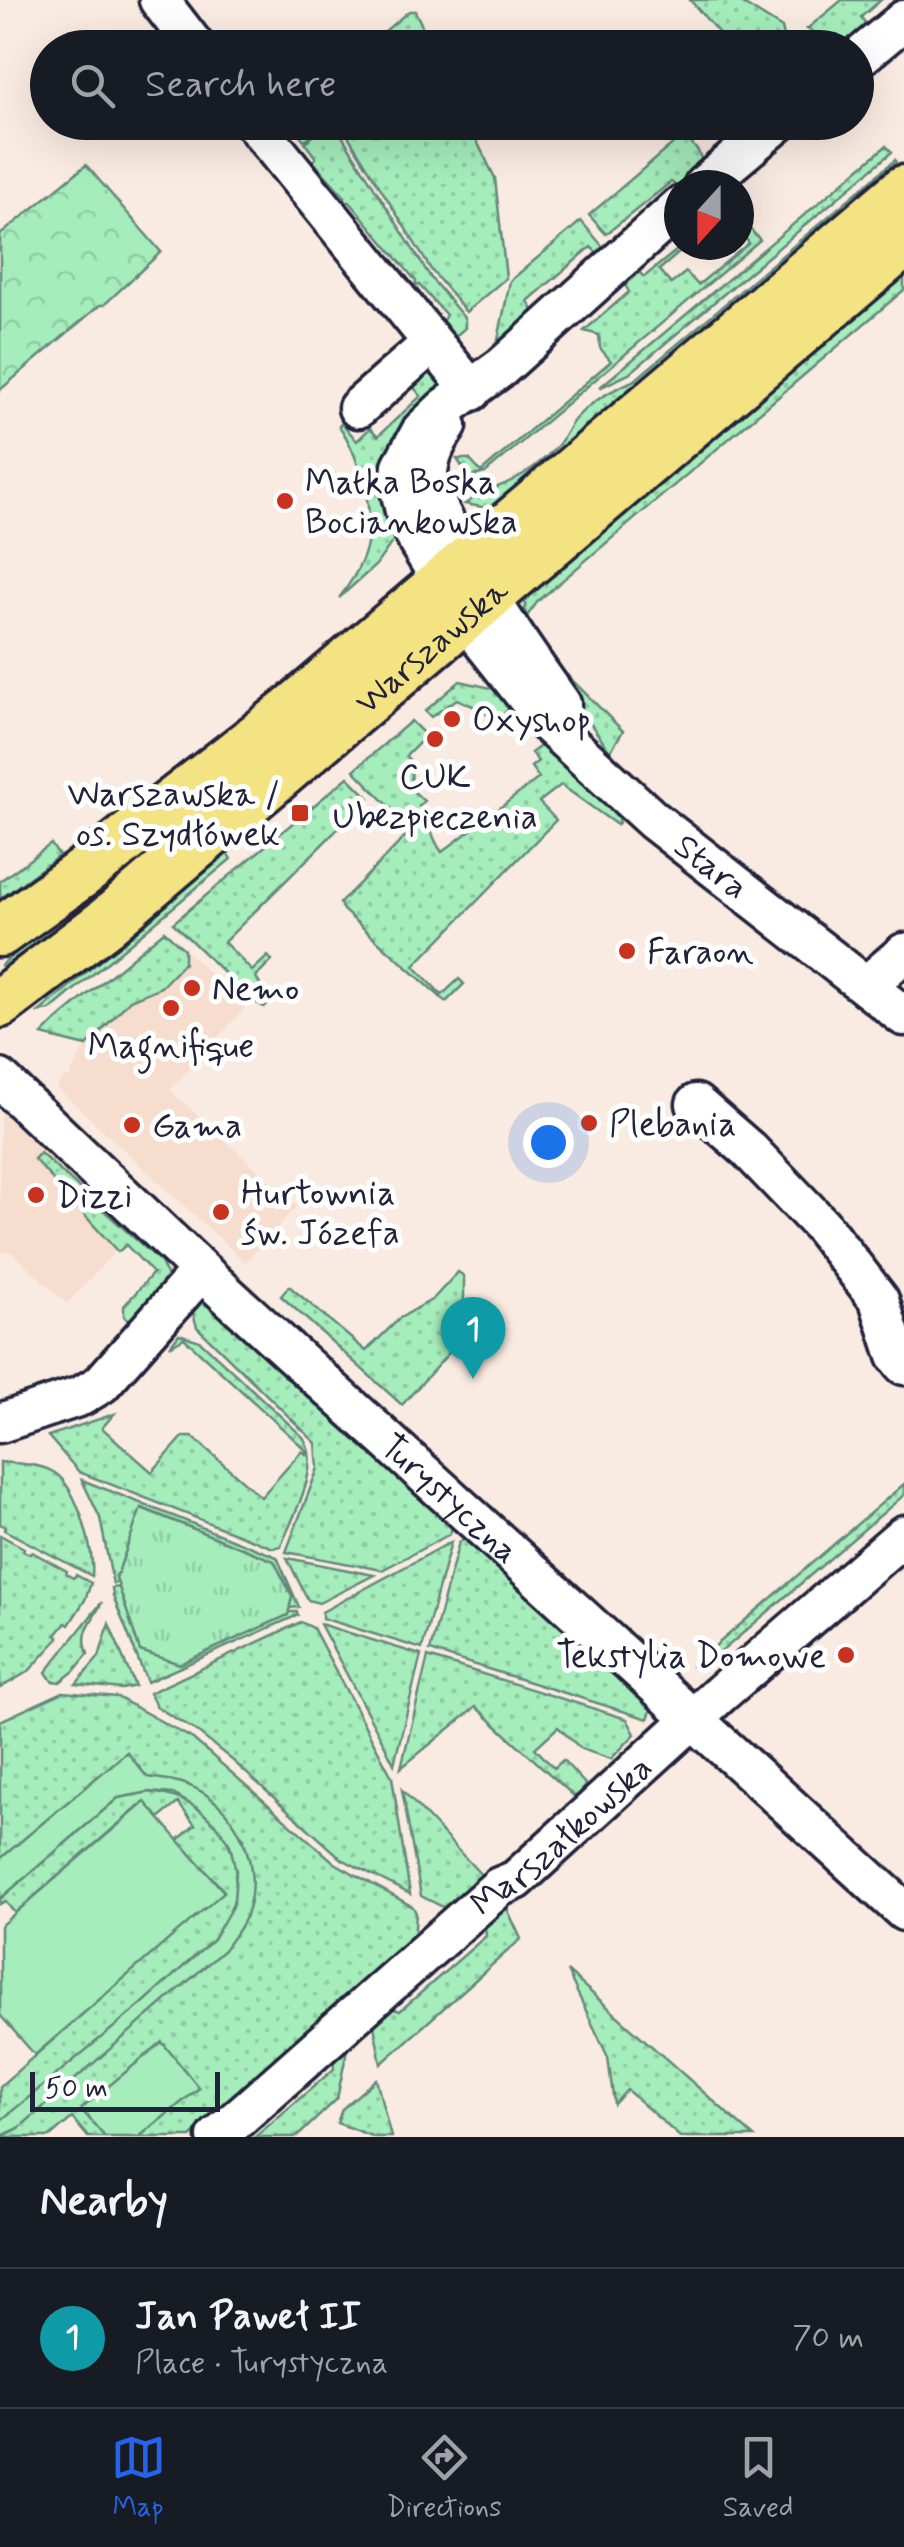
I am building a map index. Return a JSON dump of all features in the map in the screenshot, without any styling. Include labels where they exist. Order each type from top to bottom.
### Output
[{"type":"main road","name":"Warszawska","points":[[0,1002],[104,924],[904,190]]},
{"type":"main road","name":"Warszawska","points":[[0,932],[286,715],[466,589],[904,242]]},
{"type":"street","points":[[159,0],[182,30]]},
{"type":"street","points":[[874,45],[904,20]]},
{"type":"street","points":[[268,140],[472,391]]},
{"type":"street","points":[[722,170],[758,140]]},
{"type":"street","name":"Stara","points":[[664,221],[472,391],[436,445],[428,479],[466,589],[548,724],[653,820],[904,1016]]},
{"type":"street","points":[[358,408],[432,343]]},
{"type":"street","points":[[866,986],[904,953]]},
{"type":"street","name":"Turystyczna","points":[[0,1080],[201,1271],[904,1911]]},
{"type":"street","points":[[696,1104],[748,1150],[832,1240],[880,1300],[897,1356],[904,1365]]},
{"type":"street","points":[[0,1423],[81,1396],[102,1384],[201,1271]]},
{"type":"street","name":"Marszałkowska","points":[[217,2137],[499,1887],[516,1880],[904,1535]]},
{"type":"shaded area","points":[[184,949],[245,1008],[170,1090],[297,1206],[245,1262],[56,1087],[65,1077],[69,1078],[82,1052],[130,1000],[161,987],[184,964]]},
{"type":"shaded area","points":[[4,1113],[130,1235],[67,1304],[12,1252],[0,1251],[0,1117]]},
{"type":"green space","points":[[690,0],[737,0],[782,30],[716,30]]},
{"type":"green space","points":[[842,0],[881,0],[861,17],[868,30],[807,29]]},
{"type":"green space","points":[[409,11],[415,11],[424,30],[386,30]]},
{"type":"green space","points":[[345,140],[431,278],[465,319],[465,328],[449,342],[449,331],[442,322],[446,315],[419,285],[415,286],[416,281],[349,201],[343,203],[345,197],[313,161],[316,158],[305,143]]},
{"type":"green space","points":[[351,140],[476,140],[495,178],[506,278],[466,312],[432,271]]},
{"type":"green space","points":[[677,140],[688,140],[702,161],[698,170],[664,170],[664,188],[606,234],[589,215]]},
{"type":"green space","points":[[886,146],[892,152],[629,374],[599,388],[754,260]]},
{"type":"green space","points":[[895,160],[501,499],[487,508],[465,504],[542,461],[589,406],[635,380]]},
{"type":"green space","points":[[86,165],[161,252],[104,305],[0,390],[0,235]]},
{"type":"green space","points":[[581,221],[610,255],[600,256],[591,247],[528,301],[535,314],[502,345],[498,340],[510,281]]},
{"type":"green space","points":[[665,260],[671,260],[659,270],[671,284],[686,272],[698,285],[728,260],[736,260],[485,473],[469,477],[457,459],[469,459],[481,472],[611,361],[600,348],[599,335],[584,331],[629,292],[621,278],[636,269],[644,277]]},
{"type":"green space","points":[[904,273],[904,290],[538,601],[525,619],[525,600],[532,591]]},
{"type":"green space","points":[[431,369],[448,387],[395,538],[376,565],[339,598],[364,555],[369,511],[362,477],[339,426],[342,423],[357,441],[370,428],[378,436],[421,396],[409,382],[415,383],[424,371]]},
{"type":"green space","points":[[397,637],[401,642],[10,976],[1,965]]},
{"type":"green space","points":[[534,642],[623,731],[610,752]]},
{"type":"green space","points":[[460,681],[500,690],[512,705],[496,722],[482,710],[457,699],[431,717],[425,711]]},
{"type":"green space","points":[[411,721],[426,736],[406,756],[412,763],[411,789],[424,801],[419,806],[442,852],[539,778],[531,767],[538,761],[531,753],[546,742],[617,815],[619,823],[561,785],[539,802],[556,820],[414,966],[442,995],[459,979],[464,984],[446,1002],[343,910],[340,903],[412,830],[354,770]]},
{"type":"green space","points":[[348,777],[369,798],[224,942],[252,971],[268,956],[272,961],[256,977],[270,1003],[264,1007],[173,923]]},
{"type":"green space","points":[[51,844],[59,856],[0,899],[0,881]]},
{"type":"green space","points":[[227,853],[231,859],[50,1010],[39,1012]]},
{"type":"green space","points":[[164,931],[184,949],[184,963],[161,987],[130,1000],[87,1046],[42,1035],[58,1019]]},
{"type":"green space","points":[[40,1153],[161,1262],[167,1285],[132,1325],[124,1316],[124,1306],[153,1273],[126,1245],[118,1252],[34,1159]]},
{"type":"green space","points":[[458,1272],[464,1276],[464,1336],[402,1405],[281,1296],[289,1286],[366,1351],[400,1318],[433,1299]]},
{"type":"green space","points":[[200,1299],[211,1302],[212,1309],[434,1511],[442,1511],[454,1522],[450,1534],[382,1570],[286,1552],[318,1468],[316,1443],[197,1327],[190,1303]]},
{"type":"green space","points":[[179,1334],[200,1341],[303,1437],[310,1462],[308,1476],[281,1546],[273,1548],[79,1472],[48,1436],[114,1414],[102,1428],[152,1472],[183,1437],[193,1437],[261,1497],[306,1450],[184,1338],[170,1346]]},
{"type":"green space","points":[[0,1462],[42,1467],[63,1481],[83,1520],[92,1576],[4,1530],[0,1524]]},
{"type":"green space","points":[[82,1480],[277,1557],[299,1607],[289,1608],[292,1596],[274,1561],[142,1508],[116,1578],[118,1582],[113,1584],[100,1518]]},
{"type":"green space","points":[[904,1484],[904,1495],[700,1670],[692,1666]]},
{"type":"green space","points":[[141,1508],[274,1561],[292,1596],[288,1615],[180,1664],[140,1651],[116,1578]]},
{"type":"green space","points":[[0,1535],[73,1578],[76,1575],[91,1583],[69,1625],[66,1623],[56,1635],[59,1638],[29,1671],[0,1688]]},
{"type":"green space","points":[[466,1538],[653,1704],[648,1719],[430,1651],[459,1542]]},
{"type":"green space","points":[[451,1542],[422,1649],[322,1618],[322,1612]]},
{"type":"green space","points":[[287,1558],[374,1575],[319,1603],[308,1600]]},
{"type":"green space","points":[[119,1587],[141,1651],[180,1664],[288,1612],[298,1615],[147,1682],[113,1596],[112,1588]]},
{"type":"green space","points":[[102,1602],[86,1632],[88,1654],[60,1682],[52,1681],[46,1672]]},
{"type":"green space","points":[[301,1622],[313,1628],[392,1777],[410,1894],[342,1859],[232,1760],[157,1707],[149,1693]]},
{"type":"green space","points":[[109,1624],[135,1686],[122,1689],[76,1684],[99,1657]]},
{"type":"green space","points":[[320,1624],[421,1655],[394,1764],[385,1746]]},
{"type":"green space","points":[[428,1657],[627,1719],[635,1734],[611,1759],[581,1749],[558,1727],[535,1748],[554,1768],[563,1760],[586,1785],[576,1798],[476,1707],[401,1768]]},
{"type":"green space","points":[[63,1692],[117,1697],[193,1739],[335,1863],[413,1907],[416,1913],[414,1941],[191,2137],[139,2137],[199,2088],[82,2110],[105,2137],[88,2137],[72,2118],[50,2137],[2,2137],[19,2128],[246,1916],[244,1838],[187,1784],[147,1777],[127,1752],[0,1859],[0,1721]]},
{"type":"green space","points":[[127,1752],[147,1777],[181,1783],[203,1793],[232,1820],[249,1857],[252,1878],[245,1917],[224,1950],[19,2128],[0,2137],[0,2121],[213,1940],[234,1903],[236,1871],[230,1845],[218,1827],[199,1809],[173,1794],[149,1792],[118,1798],[0,1899],[0,1859]]},
{"type":"green space","points":[[402,1790],[485,1879],[447,1909],[421,1896]]},
{"type":"green space","points":[[149,1792],[192,1805],[225,1837],[235,1869],[235,1892],[229,1914],[213,1940],[182,1972],[0,2121],[0,2086],[224,1891],[178,1840],[195,1825],[178,1803],[159,1818],[144,1802],[15,1913],[5,1901],[0,1904],[0,1899],[118,1798]]},
{"type":"green space","points":[[145,1802],[224,1892],[35,2055],[0,2015],[0,1926]]},
{"type":"green space","points":[[505,1904],[521,1939],[381,2064],[373,2020],[386,2006],[400,2011],[486,1936],[484,1916]]},
{"type":"green space","points":[[567,1971],[754,2137],[680,2137],[627,2090],[614,2104],[608,2057]]},
{"type":"green space","points":[[350,2035],[337,2099],[297,2137],[255,2137],[334,2069],[332,2047]]},
{"type":"green space","points":[[162,2042],[199,2088],[139,2137],[105,2137],[81,2109]]},
{"type":"green space","points":[[376,2079],[391,2137],[374,2137],[337,2123],[342,2109]]},
{"type":"place","name":"Matka Boska Bociankowska","points":[[285,501]]},
{"type":"place","name":"Oxyshop","points":[[452,719]]},
{"type":"place","name":"CUK Ubezpieczenia","points":[[435,739]]},
{"type":"place","name":"Warszawska / os. Szydłówek","points":[[300,813]]},
{"type":"place","name":"Faraon","points":[[627,951]]},
{"type":"place","name":"Nemo","points":[[192,988]]},
{"type":"place","name":"Magnifique","points":[[171,1008]]},
{"type":"place","name":"Plebania","points":[[589,1123]]},
{"type":"place","name":"Gama","points":[[132,1125]]},
{"type":"place","name":"Dizzi","points":[[36,1195]]},
{"type":"place","name":"Hurtownia św. Józefa","points":[[221,1212]]},
{"type":"place","name":"Jan Paweł II","points":[[473,1379]]},
{"type":"place","name":"Tekstylia Domowe","points":[[846,1655]]}]
